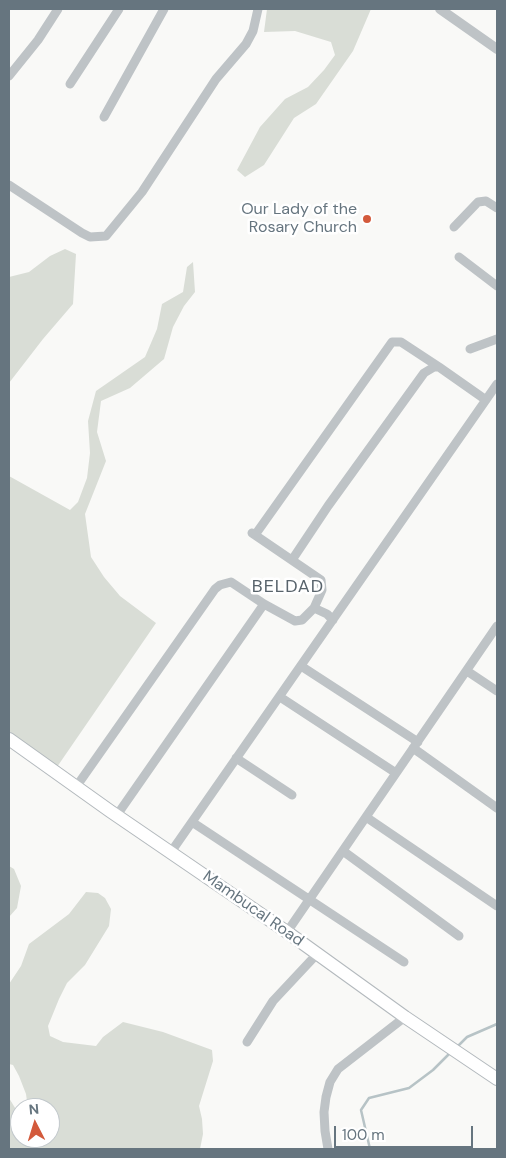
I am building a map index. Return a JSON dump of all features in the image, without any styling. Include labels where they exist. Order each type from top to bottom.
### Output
[{"type":"main road","name":"Mambucal Road","points":[[9,739],[405,1017],[497,1078]]},
{"type":"street","points":[[9,76],[38,40],[58,9]]},
{"type":"street","points":[[70,84],[119,9]]},
{"type":"street","points":[[104,117],[164,9]]},
{"type":"street","points":[[9,185],[82,233],[90,237],[106,236],[142,192],[216,79],[246,44],[253,31],[258,9]]},
{"type":"street","points":[[440,9],[497,49]]},
{"type":"street","points":[[454,228],[478,202],[486,201],[497,208]]},
{"type":"street","points":[[458,257],[497,286]]},
{"type":"street","points":[[470,349],[497,339]]},
{"type":"street","points":[[76,786],[215,590],[225,582],[231,582],[243,588],[288,619],[298,622],[314,608],[322,590],[321,580],[253,534],[392,342],[401,342],[486,400]]},
{"type":"street","points":[[292,560],[328,506],[424,373],[434,367],[439,368]]},
{"type":"street","points":[[171,852],[497,384]]},
{"type":"street","points":[[116,815],[264,604]]},
{"type":"street","points":[[314,608],[327,614],[333,620]]},
{"type":"street","points":[[286,932],[497,626]]},
{"type":"street","points":[[301,666],[416,745],[497,808]]},
{"type":"street","points":[[467,671],[497,691]]},
{"type":"street","points":[[280,697],[396,773]]},
{"type":"street","points":[[236,758],[292,795]]},
{"type":"street","points":[[366,817],[497,906]]},
{"type":"street","points":[[192,822],[404,962]]},
{"type":"street","points":[[343,851],[459,936]]},
{"type":"street","points":[[247,1042],[273,1001],[317,954]]},
{"type":"street","points":[[328,1149],[324,1112],[330,1082],[345,1062],[405,1017]]},
{"type":"shaded area","points":[[267,9],[371,9],[353,51],[316,104],[294,118],[264,165],[245,177],[237,170],[260,127],[285,99],[308,87],[335,55],[331,42],[295,31],[264,32]]},
{"type":"shaded area","points":[[65,249],[76,254],[73,304],[9,383],[9,277],[29,272],[50,256]]},
{"type":"shaded area","points":[[193,262],[195,292],[184,306],[173,327],[164,359],[130,388],[101,401],[97,432],[106,461],[85,514],[91,557],[104,577],[120,596],[156,623],[57,767],[9,731],[9,476],[70,510],[78,502],[87,478],[90,453],[88,421],[96,391],[145,357],[157,329],[162,304],[183,292],[187,267]]},
{"type":"shaded area","points":[[9,866],[14,869],[21,886],[17,908],[9,917]]},
{"type":"shaded area","points":[[86,892],[98,893],[105,898],[111,909],[109,926],[85,965],[67,983],[59,999],[48,1026],[50,1036],[63,1042],[96,1046],[103,1037],[123,1022],[163,1032],[212,1050],[213,1061],[199,1106],[203,1134],[200,1149],[9,1149],[9,1098],[10,1148],[60,1148],[60,1098],[27,1098],[19,1076],[13,1065],[9,1064],[9,984],[21,966],[29,944],[69,914]]},
{"type":"waterway","points":[[457,1047],[467,1037],[497,1024]]},
{"type":"waterway","points":[[370,1149],[361,1110],[369,1098],[409,1088],[433,1070],[451,1052]]},
{"type":"place","name":"Our Lady of the Rosary Church","points":[[367,219]]},
{"type":"district","name":"BELDAD","points":[[288,587]]}]
